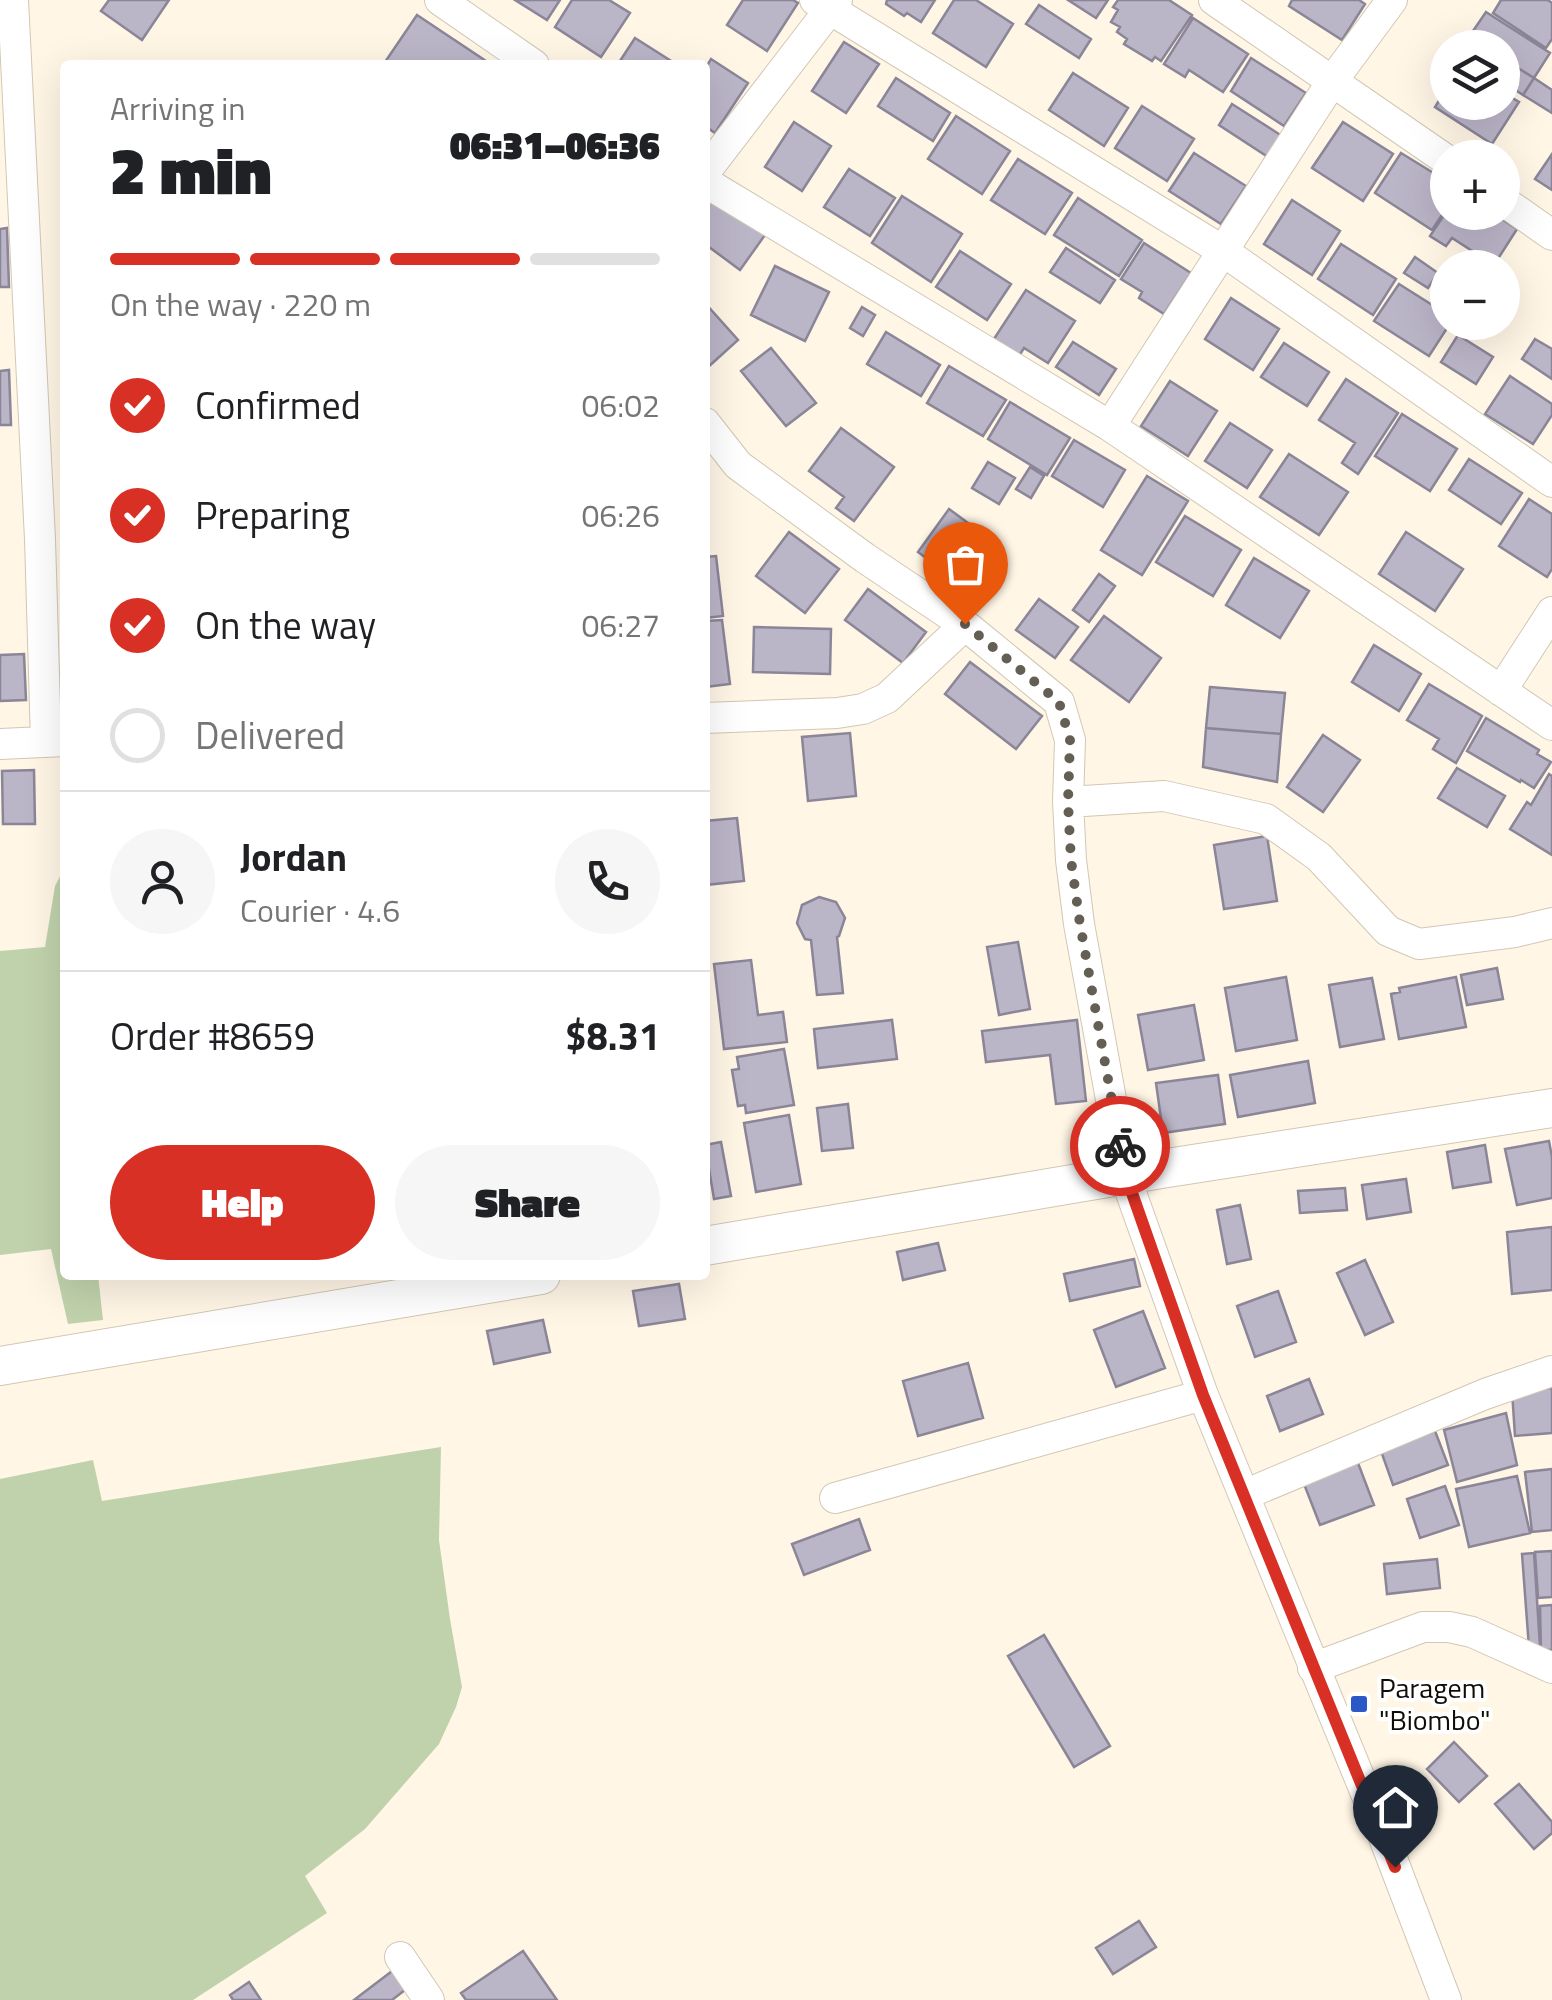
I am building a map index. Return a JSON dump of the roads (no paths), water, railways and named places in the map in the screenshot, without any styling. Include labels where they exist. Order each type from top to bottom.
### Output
[{"type":"main road","points":[[710,1245],[1552,1108]]},
{"type":"main road","points":[[0,1366],[511,1280]]},
{"type":"street","points":[[0,744],[56,741],[53,538],[13,0]]},
{"type":"street","points":[[440,0],[527,60]]},
{"type":"street","points":[[1214,0],[1430,148]]},
{"type":"street","points":[[1110,426],[1333,80],[1392,0]]},
{"type":"street","points":[[710,165],[828,3],[1223,251],[1552,482]]},
{"type":"street","points":[[710,185],[1110,426],[1552,725]]},
{"type":"street","points":[[1520,212],[1552,234]]},
{"type":"street","points":[[710,430],[738,465],[864,558],[965,624],[1059,702],[1070,740],[1071,860],[1080,924],[1126,1176],[1203,1395],[1383,1835],[1446,2000]]},
{"type":"street","points":[[1501,690],[1552,612]]},
{"type":"street","points":[[710,718],[864,708],[888,698],[965,624]]},
{"type":"street","points":[[1068,802],[1164,796],[1266,819],[1319,857],[1388,932],[1419,944],[1516,932],[1552,923]]},
{"type":"street","points":[[1244,1495],[1485,1394],[1552,1371]]},
{"type":"street","points":[[835,1498],[1203,1395]]},
{"type":"street","points":[[1313,1668],[1423,1628],[1472,1632],[1552,1668]]},
{"type":"street","points":[[400,1956],[429,2000]]},
{"type":"place","name":"Paragem \"Biombo\"","points":[[1359,1704]]}]
